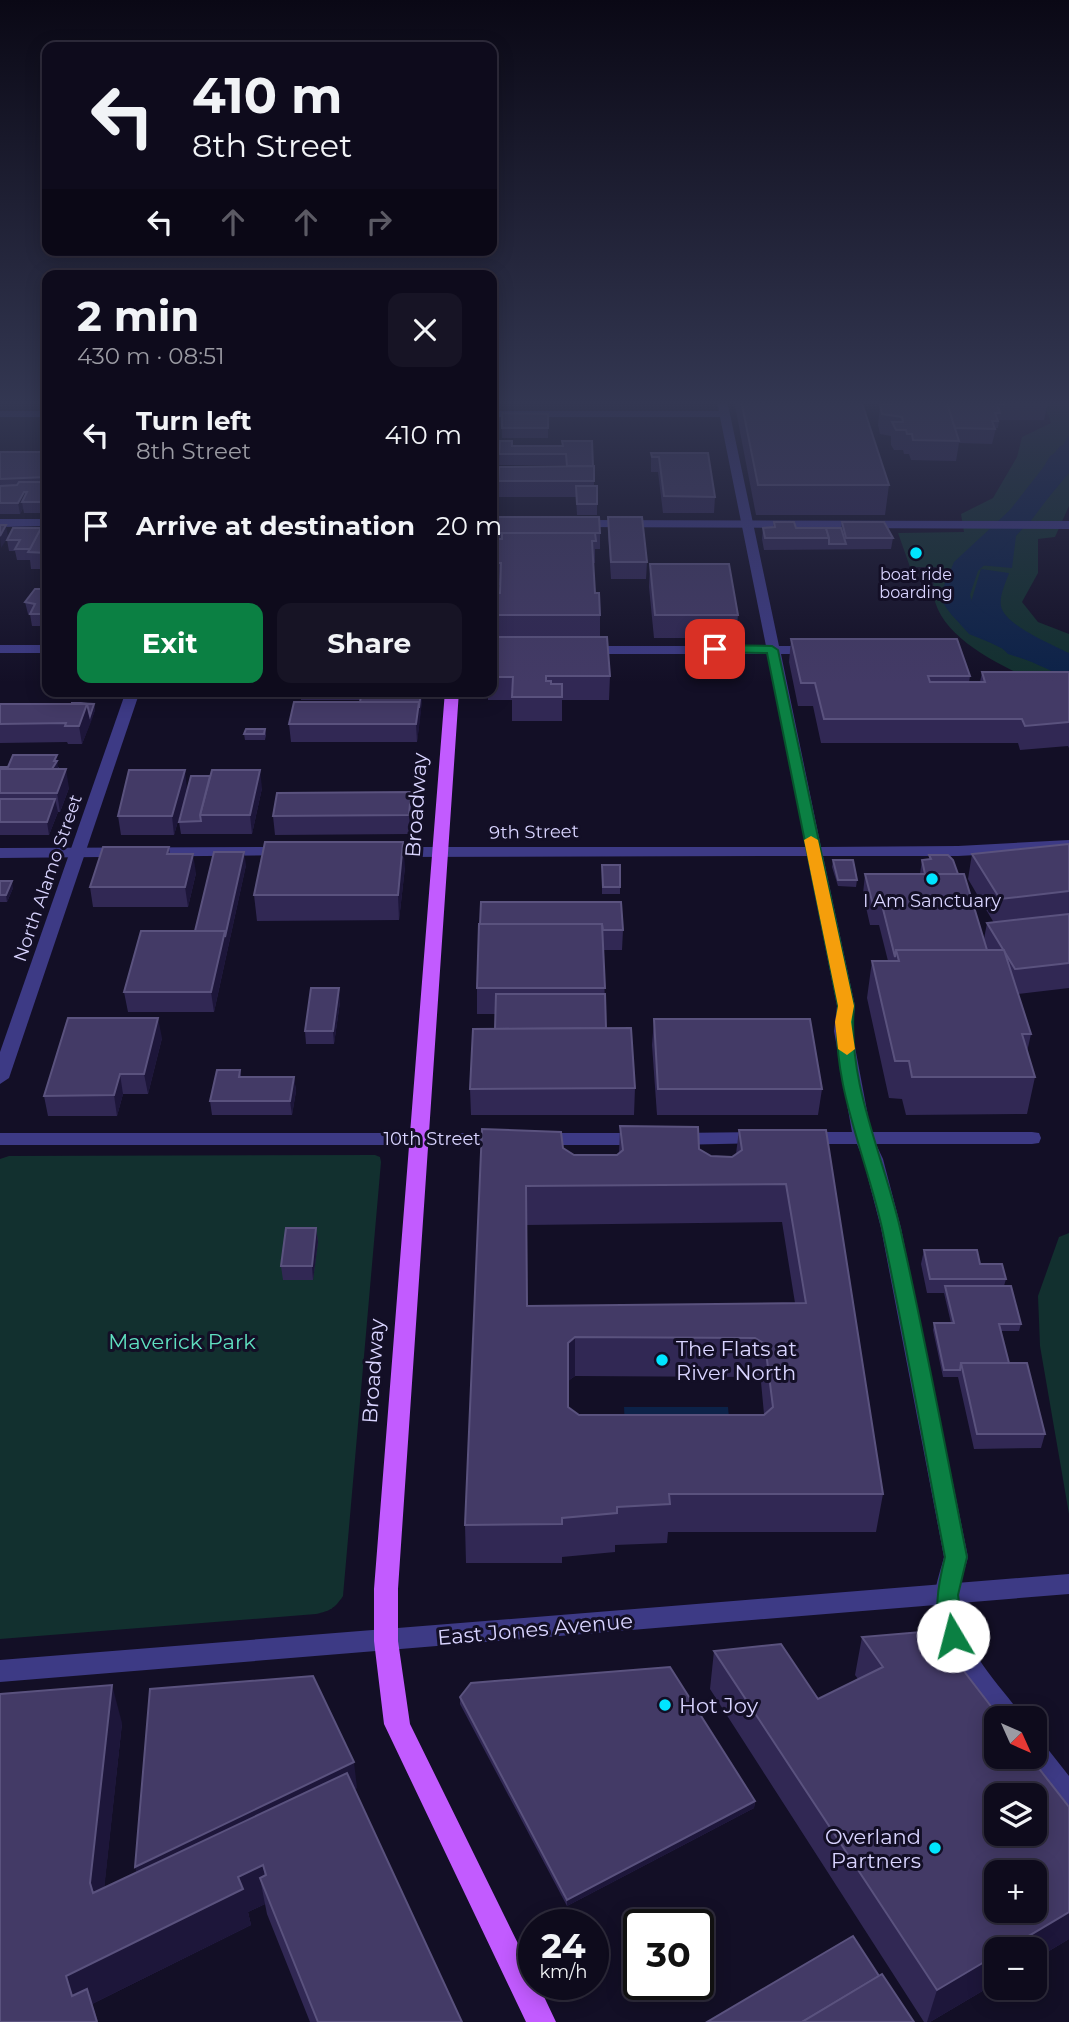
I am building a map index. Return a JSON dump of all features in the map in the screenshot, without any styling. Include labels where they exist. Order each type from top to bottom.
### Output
[{"type":"main road","name":"Broadway","points":[[452,697],[417,1139],[386,1589],[386,1641],[397,1724],[541,2022]]},
{"type":"street","points":[[741,494],[846,1006],[843,1031],[863,1138],[873,1159],[891,1228],[956,1557],[947,1595],[953,1636],[963,1658],[1000,1706]]},
{"type":"street","points":[[0,523],[42,523]]},
{"type":"street","points":[[565,524],[1067,525]]},
{"type":"street","points":[[0,649],[42,649]]},
{"type":"street","points":[[574,650],[834,650]]},
{"type":"street","name":"North Alamo Street","points":[[0,1078],[131,697]]},
{"type":"street","name":"9th Street","points":[[359,852],[958,850],[1069,845]]},
{"type":"street","points":[[0,853],[304,852]]},
{"type":"street","name":"10th Street","points":[[0,1139],[1032,1138]]},
{"type":"street","name":"East Jones Avenue","points":[[0,1671],[1069,1584]]},
{"type":"street","points":[[1047,1769],[1069,1797]]},
{"type":"green space","points":[[995,494],[1069,494],[1069,506],[1055,537],[1038,539],[1038,573],[1022,602],[1038,622],[1069,634],[1069,697],[1008,668],[966,642],[949,627],[938,609],[933,589],[936,567],[910,567],[898,533],[964,532],[961,514]]},
{"type":"green space","name":"Maverick Park","points":[[9,1156],[380,1157],[381,1162],[343,1596],[340,1600],[332,1608],[316,1614],[0,1639],[0,1159]]},
{"type":"green space","points":[[1069,1233],[1069,1514],[1040,1346],[1038,1296],[1059,1237]]},
{"type":"water","points":[[1026,494],[1051,494],[1016,536],[1012,568],[978,565],[974,569],[953,567]]},
{"type":"water","points":[[981,569],[1009,573],[1001,598],[1004,613],[1030,634],[1069,653],[1069,679],[1039,664],[1008,654],[1001,647],[969,634],[951,614],[945,595],[954,572],[972,575],[967,601],[971,602]]},
{"type":"water","points":[[624,1407],[728,1407],[730,1429],[625,1428]]},
{"type":"building","points":[[0,494],[23,494],[18,503],[0,503]]},
{"type":"building","points":[[26,494],[42,494],[42,502],[22,502]]},
{"type":"building","points":[[576,494],[597,494],[597,504],[577,504]]},
{"type":"building","points":[[715,494],[715,497],[664,496]]},
{"type":"building","points":[[497,517],[599,517],[600,533],[497,533]]},
{"type":"building","points":[[608,517],[642,517],[647,562],[611,562]]},
{"type":"building","points":[[774,522],[794,522],[796,528],[826,528],[829,538],[765,538],[763,528],[775,527]]},
{"type":"building","points":[[842,522],[884,522],[893,538],[846,538]]},
{"type":"building","points":[[0,525],[6,525],[0,536]]},
{"type":"building","points":[[42,526],[42,553],[28,552]]},
{"type":"building","points":[[13,528],[41,528],[30,549],[15,549],[20,540],[7,540]]},
{"type":"building","points":[[826,528],[841,528],[846,544],[829,544]]},
{"type":"building","points":[[502,533],[595,533],[596,541],[592,541],[595,593],[599,593],[600,615],[497,615],[501,563],[497,563],[497,539],[502,539]]},
{"type":"building","points":[[650,564],[729,564],[738,615],[655,615]]},
{"type":"building","points":[[35,589],[42,589],[42,614],[30,614],[35,604],[25,602]]},
{"type":"building","points":[[497,637],[607,637],[610,676],[546,676],[546,681],[551,681],[551,684],[562,684],[562,697],[512,697],[513,677],[497,677]]},
{"type":"building","points":[[791,639],[957,639],[970,676],[928,676],[930,682],[985,682],[982,672],[1069,672],[1069,722],[1025,726],[1022,719],[824,719],[815,683],[801,683]]},
{"type":"building","points":[[361,697],[420,697],[419,708],[419,702],[360,702]]},
{"type":"building","points":[[294,702],[419,702],[416,724],[289,724]]},
{"type":"building","points":[[71,703],[94,704],[90,716],[87,704]]},
{"type":"building","points":[[0,704],[87,704],[79,726],[65,726],[66,723],[0,724]]},
{"type":"building","points":[[246,729],[265,729],[264,734],[244,734]]},
{"type":"building","points":[[13,755],[57,755],[54,761],[57,761],[52,769],[0,769],[8,767]]},
{"type":"building","points":[[0,769],[66,769],[57,793],[0,793]]},
{"type":"building","points":[[129,770],[185,770],[172,816],[118,816]]},
{"type":"building","points":[[212,770],[260,770],[250,815],[200,815]]},
{"type":"building","points":[[191,776],[210,776],[200,815],[201,821],[179,822]]},
{"type":"building","points":[[411,792],[409,815],[273,816],[277,793]]},
{"type":"building","points":[[0,799],[55,799],[47,822],[0,822]]},
{"type":"building","points":[[265,842],[403,842],[398,895],[254,895]]},
{"type":"building","points":[[1069,844],[1069,891],[1000,899],[972,854]]},
{"type":"building","points":[[103,847],[169,847],[167,854],[193,854],[185,887],[90,887]]},
{"type":"building","points":[[214,852],[244,852],[225,937],[225,931],[195,931]]},
{"type":"building","points":[[929,855],[948,855],[958,874],[925,874],[922,860],[931,859]]},
{"type":"building","points":[[833,860],[853,860],[857,880],[838,880]]},
{"type":"building","points":[[602,865],[620,865],[620,887],[603,887]]},
{"type":"building","points":[[865,874],[964,874],[987,950],[896,950],[895,957],[882,905],[873,905]]},
{"type":"building","points":[[0,881],[12,881],[6,895],[0,895]]},
{"type":"building","points":[[481,902],[621,902],[623,930],[603,930],[602,924],[480,924]]},
{"type":"building","points":[[1069,914],[1069,963],[1015,969],[987,923]]},
{"type":"building","points":[[479,924],[602,924],[605,988],[477,988]]},
{"type":"building","points":[[141,931],[225,931],[211,992],[124,992]]},
{"type":"building","points":[[896,950],[1004,950],[1031,1034],[1022,1034],[1035,1077],[912,1077],[909,1061],[895,1061],[872,961],[899,961]]},
{"type":"building","points":[[311,988],[339,988],[333,1031],[305,1031]]},
{"type":"building","points":[[496,994],[605,994],[606,1028],[495,1029]]},
{"type":"building","points":[[68,1018],[158,1018],[144,1074],[120,1074],[114,1095],[44,1096]]},
{"type":"building","points":[[654,1019],[810,1019],[822,1089],[658,1089]]},
{"type":"building","points":[[631,1028],[635,1088],[470,1089],[473,1029]]},
{"type":"building","points":[[217,1070],[240,1070],[239,1077],[294,1077],[290,1101],[210,1101]]},
{"type":"building","name":"The Flats at River North","points":[[620,1126],[698,1127],[699,1149],[711,1156],[732,1157],[742,1150],[739,1130],[826,1130],[883,1494],[669,1494],[670,1504],[617,1507],[617,1513],[562,1518],[562,1524],[465,1525],[482,1129],[561,1132],[563,1148],[574,1155],[617,1155],[623,1150]],"holes":[[[786,1184],[806,1303],[527,1306],[526,1186]],[[575,1337],[755,1338],[765,1344],[773,1407],[764,1415],[579,1415],[568,1407],[568,1343]]]},
{"type":"building","points":[[286,1228],[316,1228],[312,1266],[281,1266]]},
{"type":"building","points":[[924,1250],[977,1250],[980,1264],[1002,1264],[1006,1279],[930,1279]]},
{"type":"building","points":[[945,1286],[1011,1286],[1021,1324],[999,1324],[1009,1363],[961,1363],[960,1370],[944,1370],[934,1323],[954,1323]]},
{"type":"building","points":[[961,1363],[1027,1363],[1045,1434],[977,1434]]},
{"type":"building","name":"Overland Partners","points":[[933,1631],[991,1706],[984,1706],[984,1769],[1039,1769],[1069,1807],[1069,1912],[1027,1937],[984,1937],[984,1962],[937,1990],[714,1651],[781,1644],[818,1699],[883,1667],[862,1637]]},
{"type":"building","points":[[670,1667],[755,1801],[567,1900],[460,1697],[471,1683]]},
{"type":"building","points":[[313,1676],[354,1762],[135,1867],[150,1689]]},
{"type":"building","points":[[112,1685],[90,1883],[93,1893],[347,1773],[462,2022],[318,2022],[260,1878],[266,1875],[263,1865],[238,1877],[243,1889],[66,1976],[72,1996],[87,1989],[97,2022],[0,2022],[0,1694]]},
{"type":"building","points":[[853,1936],[879,1976],[802,2022],[707,2022]]},
{"type":"building","points":[[882,1974],[914,2022],[802,2022]]},
{"type":"waterway","points":[[1037,494],[1020,516],[964,568],[955,595],[958,605],[974,620],[1069,667]]},
{"type":"slow traffic","points":[[811,840],[846,1006],[843,1031],[847,1049]]},
{"type":"place","name":"boat ride boarding","points":[[916,553]]},
{"type":"place","name":"I Am Sanctuary","points":[[932,879]]},
{"type":"place","name":"The Flats at River North","points":[[662,1360]]},
{"type":"place","name":"Hot Joy","points":[[665,1705]]},
{"type":"place","name":"Overland Partners","points":[[935,1848]]},
{"type":"route","points":[[715,649],[772,650],[846,1006],[843,1031],[863,1138],[873,1159],[891,1228],[956,1557],[947,1595],[953,1636]]}]
